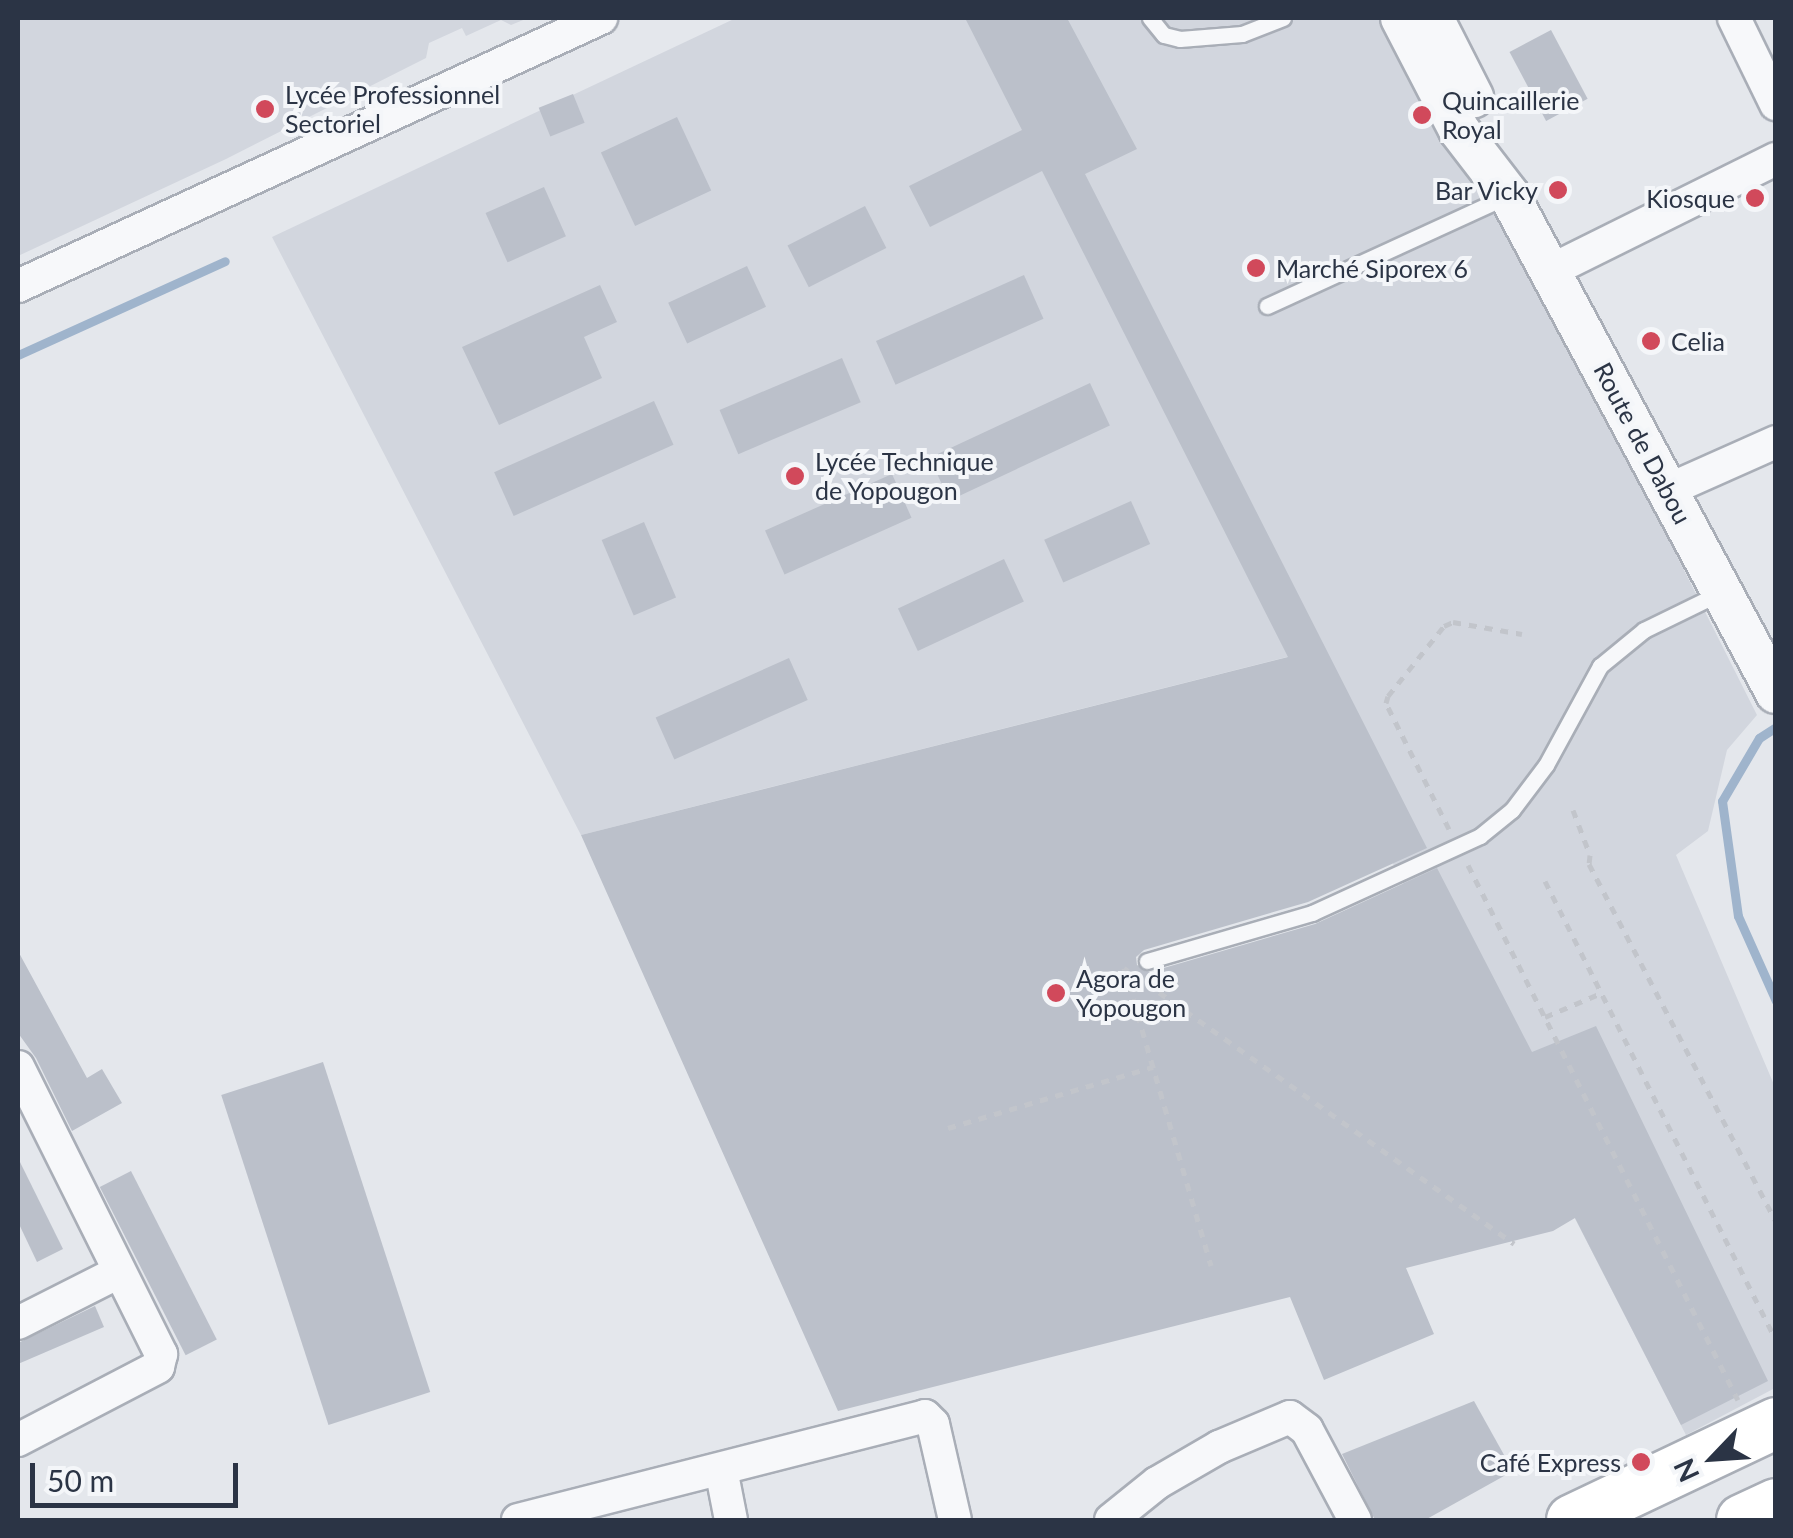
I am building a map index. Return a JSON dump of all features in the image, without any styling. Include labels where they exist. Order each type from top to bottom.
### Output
[{"type":"main road","points":[[1572,1520],[1641,1504],[1765,1429]]},
{"type":"main road","points":[[1742,1520],[1776,1504]]},
{"type":"street","points":[[18,286],[601,18]]},
{"type":"street","name":"Route de Dabou","points":[[1401,18],[1459,130],[1509,194],[1776,693]]},
{"type":"street","name":"Route de Dabou","points":[[1433,18],[1494,140],[1509,194]]},
{"type":"street","points":[[1734,18],[1776,104]]},
{"type":"street","points":[[1550,271],[1776,159]]},
{"type":"street","points":[[1668,490],[1776,442]]},
{"type":"street","points":[[18,1067],[158,1343],[158,1367],[18,1440]]},
{"type":"street","points":[[18,1323],[119,1272]]},
{"type":"street","points":[[518,1520],[924,1416],[933,1424],[956,1520]]},
{"type":"street","points":[[1111,1520],[1157,1483],[1218,1447],[1290,1417],[1308,1430],[1354,1520]]},
{"type":"street","points":[[720,1469],[730,1520]]},
{"type":"lane","points":[[1150,18],[1164,34],[1180,39],[1242,34],[1283,18]]},
{"type":"lane","points":[[1268,306],[1509,194]]},
{"type":"lane","points":[[1147,961],[1312,913],[1459,848],[1512,810],[1546,765],[1600,666],[1644,630],[1722,592]]},
{"type":"path","points":[[1522,634],[1452,622],[1434,638],[1386,702],[1544,1017],[1765,1429]]},
{"type":"path","points":[[1572,810],[1590,855],[1589,864],[1776,1221]]},
{"type":"path","points":[[1545,881],[1776,1340]]},
{"type":"path","points":[[1212,1266],[1124,968],[1514,1244]]},
{"type":"path","points":[[1544,1017],[1599,994]]},
{"type":"path","points":[[948,1128],[1153,1067]]},
{"type":"shaded area","points":[[18,18],[528,18],[511,25],[501,20],[466,36],[462,28],[429,43],[426,58],[226,159],[18,256]]},
{"type":"shaded area","points":[[736,18],[1406,18],[1757,715],[1727,750],[1708,831],[1676,855],[1775,1087],[1775,1388],[1686,1435],[1287,657],[581,835],[272,237]]},
{"type":"building","name":"Agora de Yopougon","points":[[965,18],[1067,18],[1137,149],[1085,174],[1427,848],[1308,902],[1144,950],[1136,957],[1137,965],[1150,972],[1315,924],[1437,868],[1532,1052],[1596,1026],[1768,1381],[1681,1425],[1575,1218],[1553,1231],[1406,1268],[1434,1334],[1324,1380],[1290,1297],[838,1411],[581,835],[1288,657],[1042,171],[930,227],[909,186],[1022,130]]},
{"type":"building","points":[[1551,30],[1588,99],[1546,121],[1510,52]]},
{"type":"building","points":[[573,94],[585,123],[550,137],[539,108]]},
{"type":"building","points":[[677,117],[711,190],[635,226],[601,152]]},
{"type":"building","points":[[544,187],[566,236],[507,262],[486,213]]},
{"type":"building","points":[[865,206],[886,248],[809,287],[787,245]]},
{"type":"building","points":[[747,266],[766,307],[687,344],[668,303]]},
{"type":"building","points":[[1024,275],[1044,319],[896,385],[876,341]]},
{"type":"building","points":[[600,285],[617,322],[584,337],[602,378],[499,425],[462,347]]},
{"type":"building","points":[[842,358],[861,402],[738,454],[720,410]]},
{"type":"building","points":[[1090,383],[1110,426],[949,500],[930,458]]},
{"type":"building","points":[[654,401],[674,445],[514,516],[494,472]]},
{"type":"building","points":[[892,474],[912,518],[785,574],[765,531]]},
{"type":"building","points":[[1131,501],[1150,544],[1063,583],[1044,540]]},
{"type":"building","points":[[644,522],[676,597],[634,615],[602,540]]},
{"type":"building","points":[[1004,559],[1024,602],[918,651],[898,608]]},
{"type":"building","points":[[789,658],[808,700],[674,759],[656,717]]},
{"type":"building","points":[[18,951],[87,1078],[102,1069],[122,1103],[72,1131],[36,1058],[18,1033]]},
{"type":"building","points":[[323,1062],[430,1392],[328,1425],[221,1095]]},
{"type":"building","points":[[18,1158],[63,1249],[37,1262],[18,1222]]},
{"type":"building","points":[[131,1171],[217,1339],[186,1355],[100,1187]]},
{"type":"building","points":[[95,1306],[104,1327],[18,1364],[18,1343]]},
{"type":"building","points":[[1474,1401],[1513,1471],[1425,1520],[1375,1520],[1342,1454]]},
{"type":"waterway","points":[[18,355],[225,261]]},
{"type":"waterway","points":[[1776,727],[1759,738],[1722,801],[1738,916],[1776,1001]]},
{"type":"place","name":"Lycée Professionnel Sectoriel","points":[[265,109]]},
{"type":"place","name":"Quincaillerie Royal","points":[[1422,115]]},
{"type":"place","name":"Bar Vicky","points":[[1558,190]]},
{"type":"place","name":"Kiosque","points":[[1755,198]]},
{"type":"place","name":"Marché Siporex 6","points":[[1256,268]]},
{"type":"place","name":"Celia","points":[[1651,341]]},
{"type":"place","name":"Lycée Technique de Yopougon","points":[[795,476]]},
{"type":"place","name":"Agora de Yopougon","points":[[1056,993]]},
{"type":"place","name":"Café Express","points":[[1641,1462]]}]
